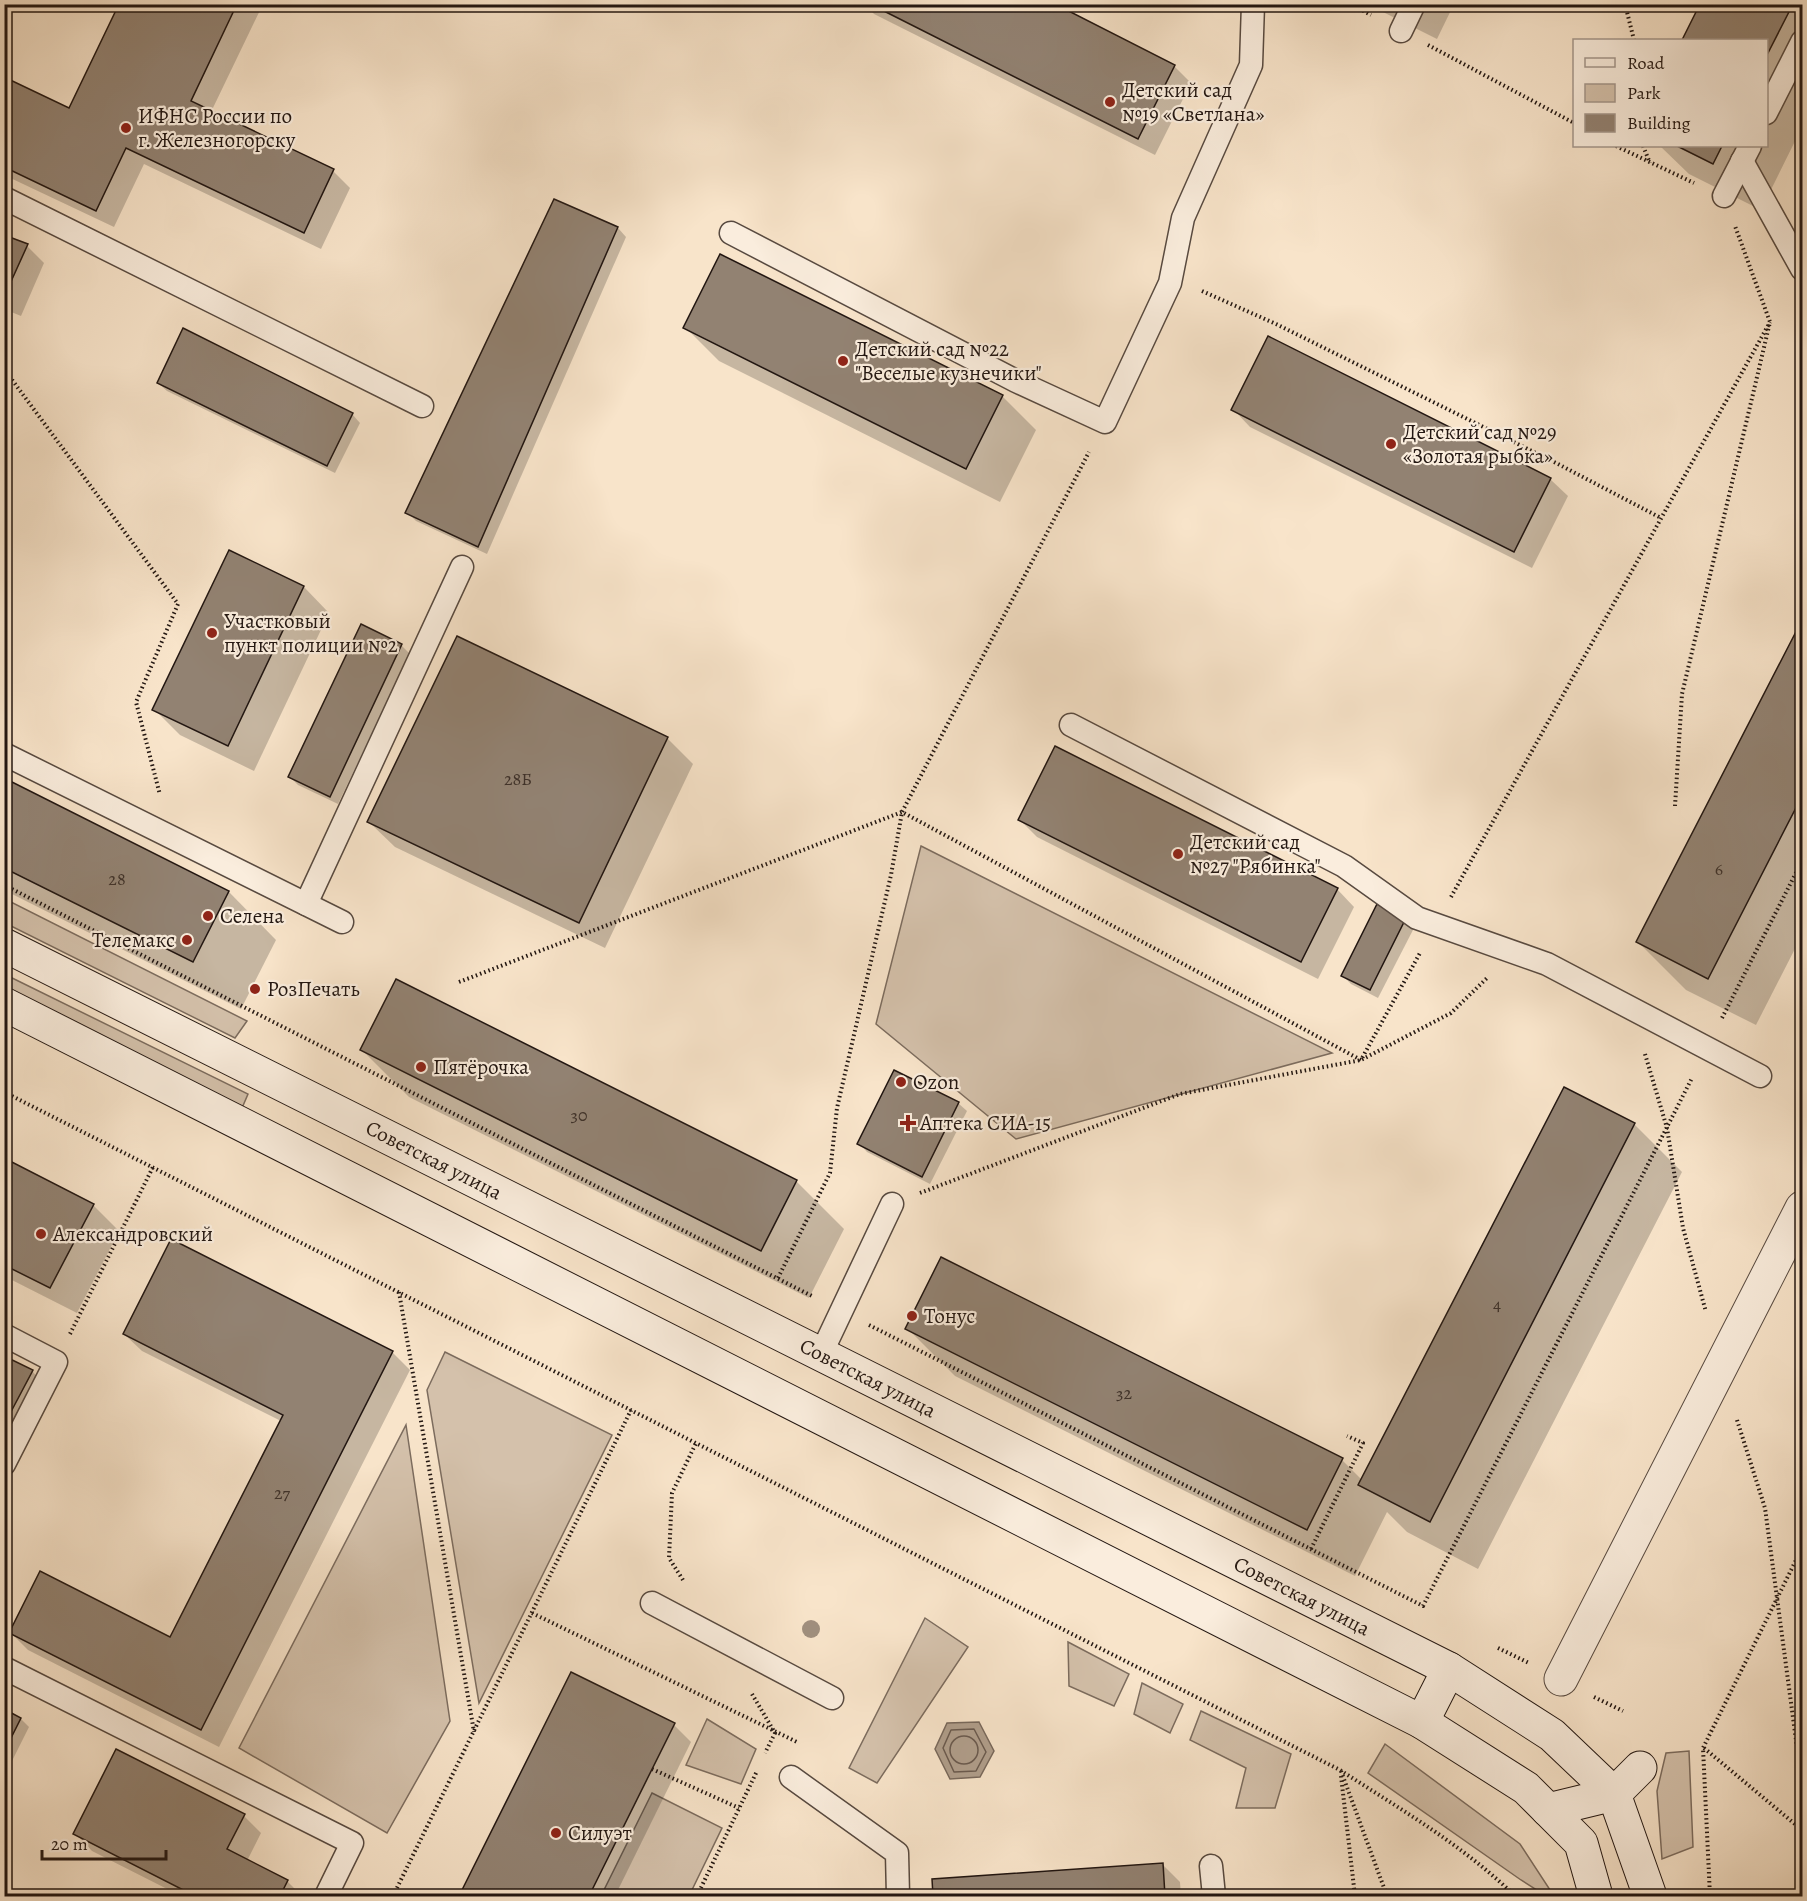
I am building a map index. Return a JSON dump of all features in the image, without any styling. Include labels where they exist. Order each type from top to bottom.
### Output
[{"type":"main road","name":"Советская улица","points":[[4,945],[1449,1669],[1552,1735],[1614,1794],[1650,1896]]},
{"type":"main road","points":[[4,1004],[1422,1722],[1526,1788],[1581,1843],[1596,1896]]},
{"type":"main road","points":[[1561,1679],[1803,1208]]},
{"type":"main road","points":[[1422,1722],[1449,1669]]},
{"type":"main road","points":[[1548,1810],[1614,1794],[1640,1768]]},
{"type":"lane","points":[[731,233],[1016,381],[1104,422],[1170,284],[1183,218],[1251,65],[1253,4]]},
{"type":"lane","points":[[1401,31],[1414,4]]},
{"type":"lane","points":[[1768,111],[1803,42]]},
{"type":"lane","points":[[1724,196],[1746,153]]},
{"type":"lane","points":[[1746,153],[1803,269]]},
{"type":"lane","points":[[4,198],[422,406]]},
{"type":"lane","points":[[306,904],[462,567]]},
{"type":"lane","points":[[1071,725],[1344,866],[1417,918],[1547,964],[1631,1006],[1760,1076]]},
{"type":"lane","points":[[4,754],[342,922]]},
{"type":"lane","points":[[821,1354],[892,1204]]},
{"type":"lane","points":[[4,1335],[56,1362],[4,1464]]},
{"type":"lane","points":[[652,1603],[832,1698]]},
{"type":"lane","points":[[4,1668],[352,1843],[326,1896]]},
{"type":"lane","points":[[791,1777],[897,1853],[898,1896]]},
{"type":"lane","points":[[1211,1866],[1214,1896]]},
{"type":"path","points":[[1351,4],[1573,122]]},
{"type":"path","points":[[1625,4],[1634,39]]},
{"type":"path","points":[[1618,147],[1650,164],[1724,196],[1770,322],[1682,694],[1675,806]]},
{"type":"path","points":[[1643,147],[1650,164]]},
{"type":"path","points":[[1170,284],[1209,292],[1558,464],[1661,518]]},
{"type":"path","points":[[1361,1060],[1770,322]]},
{"type":"path","points":[[4,369],[178,604],[136,702],[171,837]]},
{"type":"path","points":[[778,1278],[830,1173],[837,1108],[891,875],[902,812],[1104,422]]},
{"type":"path","points":[[459,982],[902,812],[1361,1060]]},
{"type":"path","points":[[4,885],[1423,1606],[1803,861]]},
{"type":"path","points":[[892,1204],[1180,1094],[1361,1060],[1451,1013],[1491,974],[1547,964]]},
{"type":"path","points":[[1631,1006],[1667,1128]]},
{"type":"path","points":[[4,1092],[1340,1770],[1422,1823],[1493,1875],[1515,1896]]},
{"type":"path","points":[[56,1362],[153,1167]]},
{"type":"path","points":[[399,1292],[474,1732]]},
{"type":"path","points":[[393,1896],[632,1410]]},
{"type":"path","points":[[1311,1549],[1363,1443],[1347,1436]]},
{"type":"path","points":[[1710,1896],[1703,1748],[1803,1548]]},
{"type":"path","points":[[1778,1599],[1803,1785]]},
{"type":"path","points":[[532,1613],[761,1727],[806,1746]]},
{"type":"path","points":[[1703,1748],[1803,1830]]},
{"type":"path","points":[[652,1769],[739,1808]]},
{"type":"path","points":[[1340,1770],[1355,1896]]},
{"type":"path","points":[[1340,1770],[1387,1896]]},
{"type":"green space","points":[[921,846],[1332,1053],[1016,1139],[876,1024]]},
{"type":"green space","points":[[4,899],[247,1021],[235,1038],[5,923]]},
{"type":"green space","points":[[4,974],[248,1094],[242,1108],[5,990]]},
{"type":"green space","points":[[445,1352],[612,1435],[479,1703],[427,1390]]},
{"type":"green space","points":[[406,1425],[450,1721],[387,1833],[239,1748]]},
{"type":"green space","points":[[925,1618],[968,1647],[877,1783],[849,1768]]},
{"type":"green space","points":[[1068,1642],[1129,1674],[1114,1706],[1069,1686]]},
{"type":"green space","points":[[1142,1683],[1183,1704],[1170,1733],[1134,1714]]},
{"type":"green space","points":[[1201,1711],[1291,1754],[1275,1808],[1236,1808],[1246,1768],[1190,1740]]},
{"type":"green space","points":[[707,1719],[756,1749],[741,1784],[686,1765]]},
{"type":"green space","points":[[1385,1744],[1520,1844],[1554,1896],[1546,1896],[1521,1880],[1368,1773]]},
{"type":"green space","points":[[1689,1751],[1693,1847],[1662,1859],[1657,1791],[1666,1753]]},
{"type":"green space","points":[[652,1793],[722,1828],[689,1896],[601,1896]]},
{"type":"water","points":[[979,1722],[994,1751],[980,1777],[950,1779],[935,1749],[947,1723]]},
{"type":"building","name":"ИФНС России по г. Железногорску","points":[[119,4],[237,4],[191,101],[334,169],[304,233],[126,148],[96,211],[4,167],[4,77],[69,108]]},
{"type":"building","name":"Детский сад №19 «Светлана»","points":[[870,4],[1055,4],[1175,65],[1138,139]]},
{"type":"building","points":[[1700,4],[1793,4],[1768,53],[1768,39],[1682,39]]},
{"type":"building","points":[[1679,147],[1722,147],[1713,164]]},
{"type":"building","points":[[554,199],[618,227],[478,547],[405,513]]},
{"type":"building","points":[[4,235],[28,244],[4,297]]},
{"type":"building","name":"Детский сад №22 \"Веселые кузнечики\"","points":[[720,254],[1003,395],[966,469],[683,328]]},
{"type":"building","points":[[183,328],[353,413],[327,466],[157,383]]},
{"type":"building","name":"Детский сад №29 «Золотая рыбка»","points":[[1268,336],[1551,478],[1514,552],[1231,410]]},
{"type":"building","points":[[229,550],[304,586],[228,746],[152,710]]},
{"type":"building","points":[[1802,620],[1802,796],[1708,979],[1636,942]]},
{"type":"building","points":[[361,624],[402,644],[330,797],[288,777]]},
{"type":"building","points":[[457,636],[668,737],[579,923],[367,822]]},
{"type":"building","name":"Детский сад №27 \"Рябинка\"","points":[[1055,746],[1338,888],[1301,962],[1018,820]]},
{"type":"building","points":[[4,778],[229,891],[193,962],[4,868]]},
{"type":"building","points":[[1377,904],[1406,918],[1370,990],[1341,976]]},
{"type":"building","points":[[396,979],[797,1180],[761,1251],[360,1050]]},
{"type":"building","name":"Аптека СИА-15","points":[[894,1070],[959,1102],[922,1177],[857,1144]]},
{"type":"building","points":[[1564,1087],[1635,1123],[1430,1522],[1358,1485]]},
{"type":"building","name":"Александровский","points":[[4,1158],[94,1204],[50,1288],[4,1265]]},
{"type":"building","points":[[171,1239],[393,1351],[201,1730],[9,1633],[40,1571],[170,1637],[283,1415],[123,1334]]},
{"type":"building","points":[[941,1257],[1343,1458],[1307,1530],[905,1329]]},
{"type":"building","points":[[4,1356],[33,1370],[4,1425]]},
{"type":"building","name":"Силуэт","points":[[571,1672],[675,1723],[589,1896],[459,1896]]},
{"type":"building","points":[[4,1709],[21,1718],[4,1752]]},
{"type":"building","points":[[116,1749],[245,1814],[227,1849],[288,1880],[280,1896],[195,1896],[73,1834]]},
{"type":"building","points":[[1163,1863],[1165,1896],[933,1896],[932,1879]]},
{"type":"place","name":"Детский сад №19 «Светлана»","points":[[1110,102]]},
{"type":"place","name":"ИФНС России по г. Железногорску","points":[[126,128]]},
{"type":"place","name":"Детский сад №22 \"Веселые кузнечики\"","points":[[843,361]]},
{"type":"place","name":"Детский сад №29 «Золотая рыбка»","points":[[1391,444]]},
{"type":"place","name":"Участковый пункт полиции №2","points":[[212,633]]},
{"type":"place","name":"Детский сад №27 \"Рябинка\"","points":[[1178,854]]},
{"type":"place","name":"Селена","points":[[208,916]]},
{"type":"place","name":"Телемакс","points":[[187,940]]},
{"type":"place","name":"РозПечать","points":[[255,989]]},
{"type":"place","name":"Пятёрочка","points":[[421,1067]]},
{"type":"place","name":"Ozon","points":[[901,1082]]},
{"type":"place","name":"Аптека СИА-15","points":[[908,1123]]},
{"type":"place","name":"Александровский","points":[[41,1234]]},
{"type":"place","name":"Тонус","points":[[912,1316]]},
{"type":"place","name":"Силуэт","points":[[556,1833]]}]
